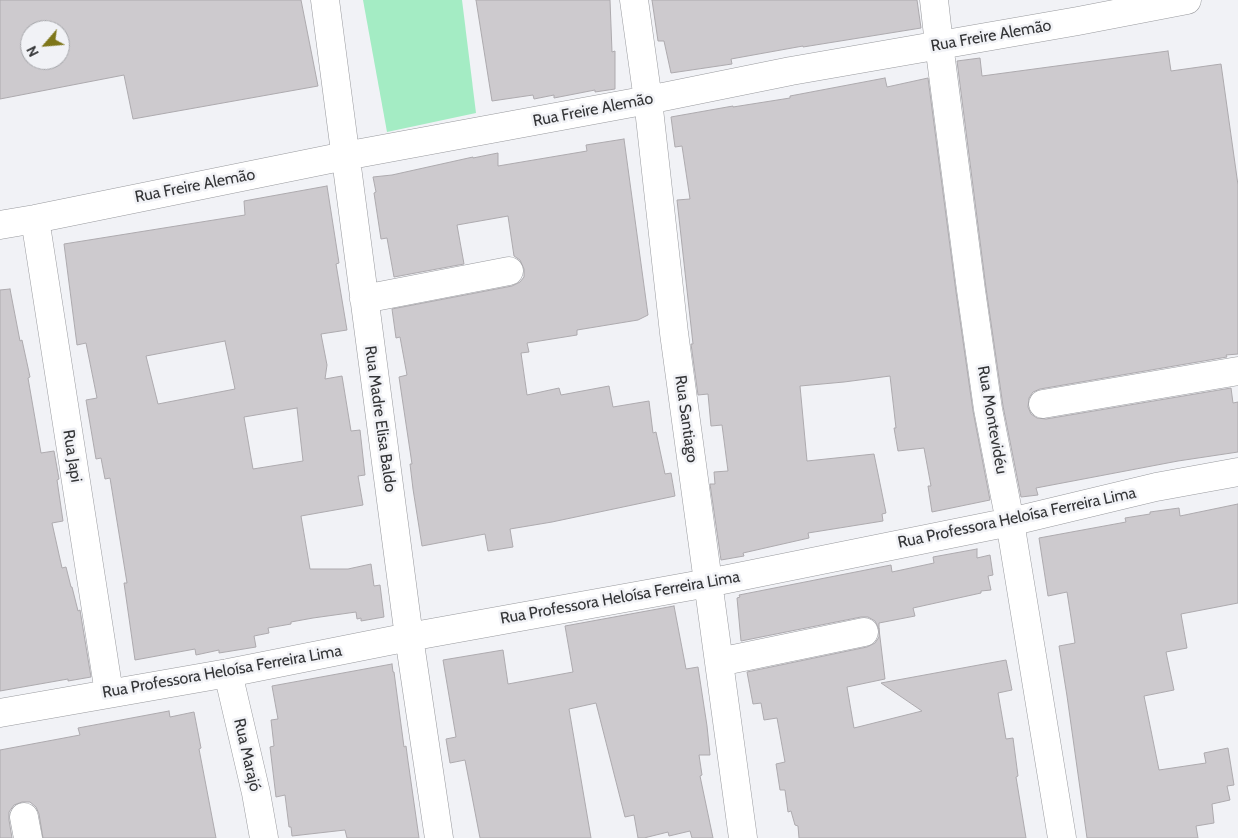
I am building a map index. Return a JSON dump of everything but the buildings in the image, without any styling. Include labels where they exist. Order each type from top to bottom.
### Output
[{"type":"street","name":"Rua Madre Elisa Baldo","points":[[325,0],[409,637],[439,838]]},
{"type":"street","name":"Rua Santiago","points":[[634,0],[648,100],[674,333],[743,838]]},
{"type":"street","name":"Rua Montevidéu","points":[[934,0],[987,400],[1010,522],[1062,838]]},
{"type":"street","name":"Rua Freire Alemão","points":[[0,225],[345,156],[648,100],[791,71],[1187,0]]},
{"type":"street","name":"Rua Japi","points":[[35,219],[109,693]]},
{"type":"street","points":[[364,299],[509,271]]},
{"type":"street","points":[[1043,404],[1238,371]]},
{"type":"street","name":"Rua Professora Heloísa Ferreira Lima","points":[[0,713],[228,673],[409,637],[708,583],[1010,522],[1156,487],[1238,472]]},
{"type":"street","points":[[719,662],[864,632]]},
{"type":"street","name":"Rua Marajó","points":[[228,673],[254,784],[264,838]]},
{"type":"green space","points":[[363,0],[462,0],[476,113],[387,132]]}]
